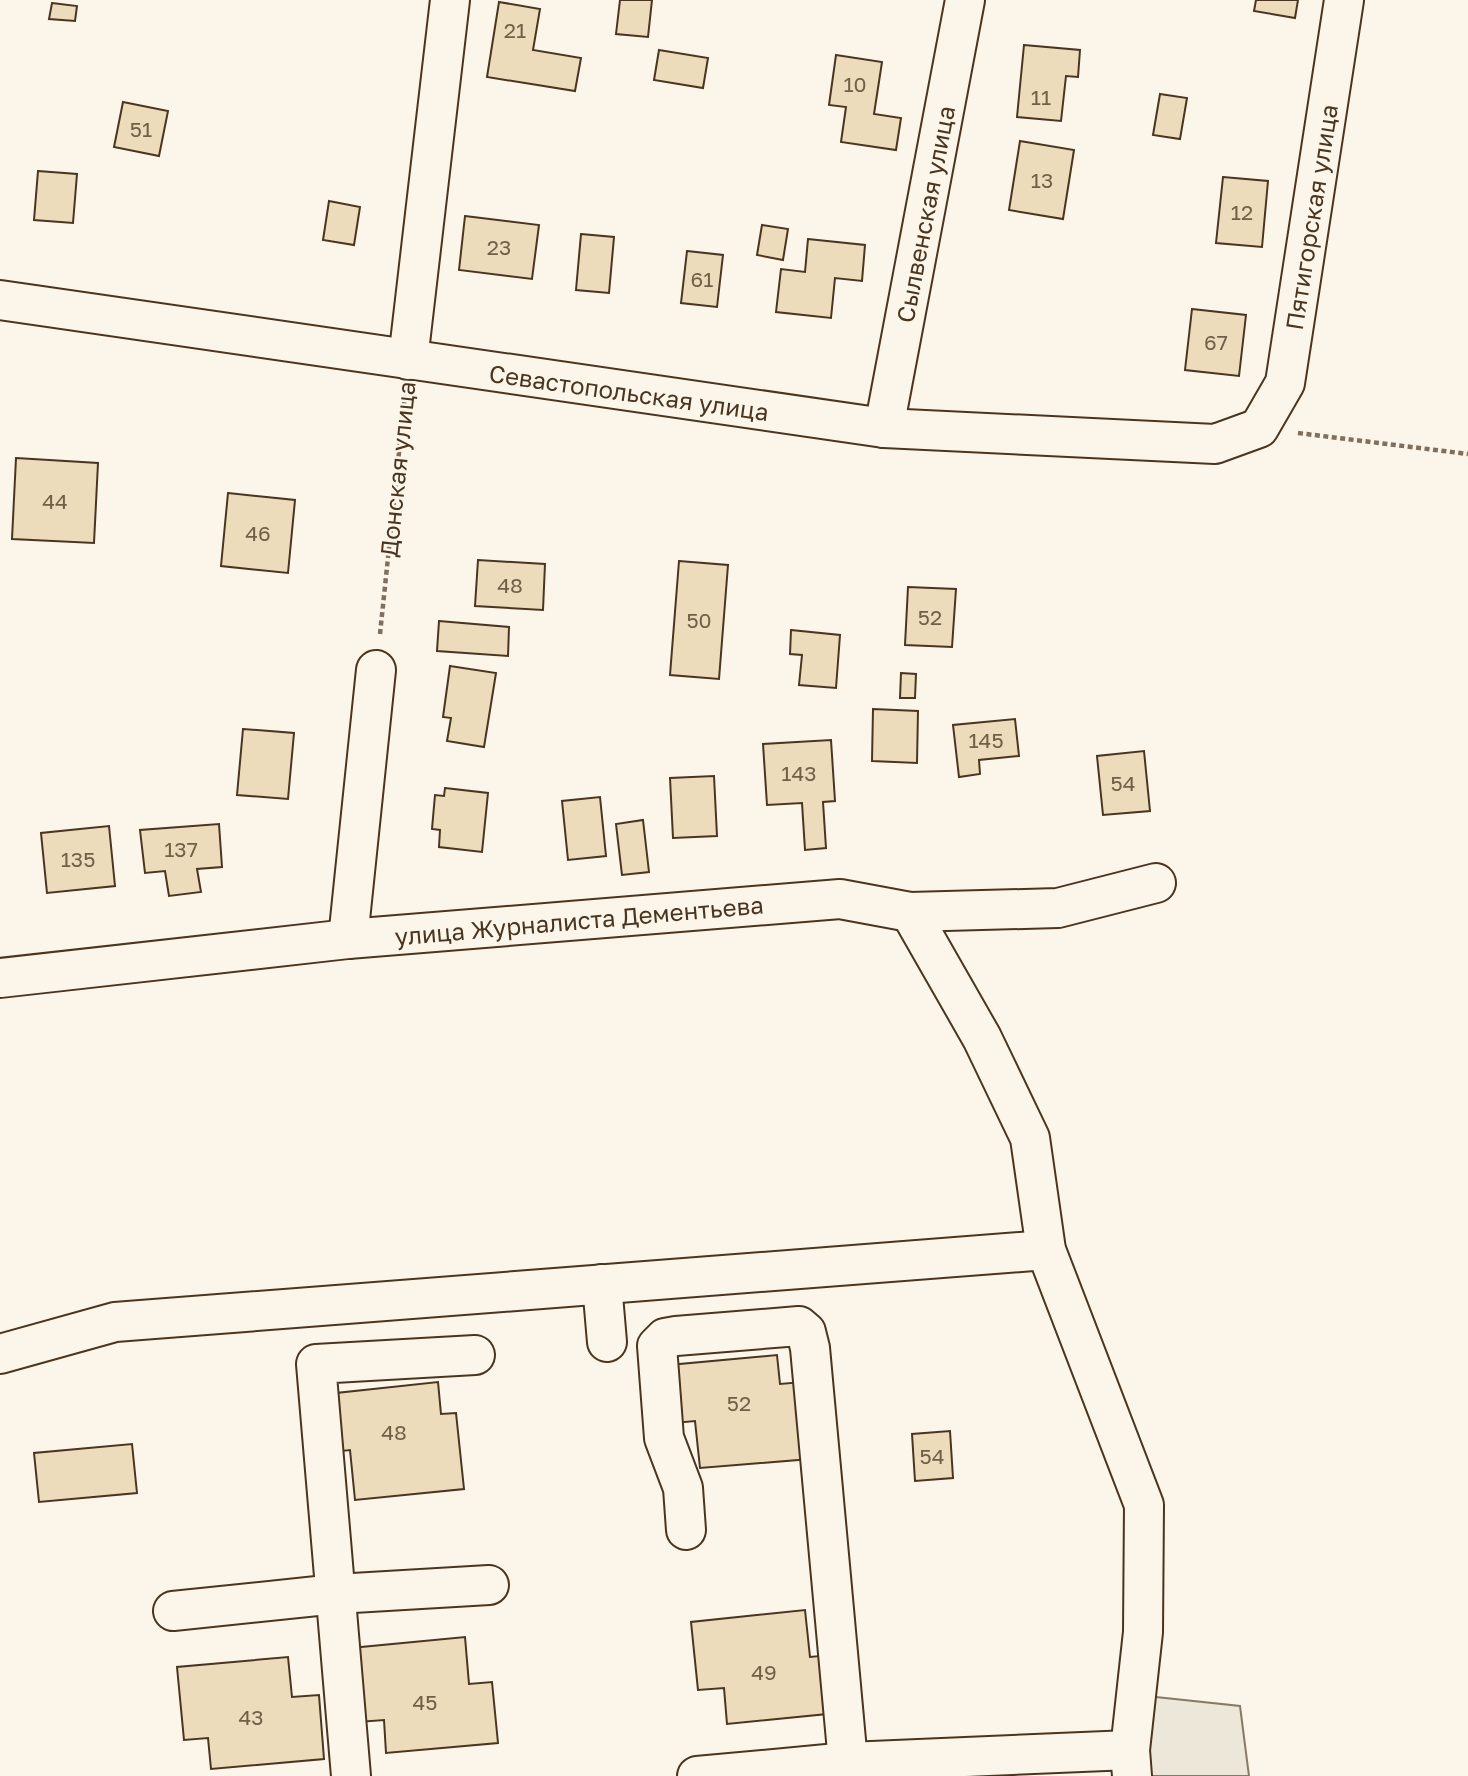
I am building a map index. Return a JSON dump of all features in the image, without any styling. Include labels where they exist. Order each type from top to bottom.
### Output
[{"type":"street","name":"Донская улица","points":[[408,360],[450,0]]},
{"type":"street","name":"Сылвенская улица","points":[[884,428],[965,0]]},
{"type":"street","name":"Пятигорская улица","points":[[1259,428],[1285,383],[1344,0]]},
{"type":"street","name":"Севастопольская улица","points":[[0,300],[884,428],[1215,444],[1259,428]]},
{"type":"street","points":[[348,939],[376,670]]},
{"type":"street","name":"улица Журналиста Дементьева","points":[[0,978],[348,939],[840,899],[911,912],[1058,908],[1156,883]]},
{"type":"street","points":[[697,1776],[848,1762],[1131,1763],[1143,1632],[1144,1505],[1046,1250],[1030,1138],[982,1038],[911,912]]},
{"type":"street","points":[[0,1354],[115,1322],[1046,1250]]},
{"type":"street","points":[[602,1284],[607,1342]]},
{"type":"street","points":[[686,1530],[682,1488],[664,1438],[657,1346],[665,1338],[676,1336],[799,1326],[806,1332],[810,1348],[848,1762]]},
{"type":"street","points":[[351,1776],[316,1364],[475,1355]]},
{"type":"street","points":[[173,1611],[336,1594],[489,1586]]},
{"type":"path","name":"Донская улица","points":[[376,670],[408,360]]},
{"type":"path","points":[[1259,428],[1468,454]]},
{"type":"shaded area","points":[[1137,1695],[1240,1706],[1249,1776],[1132,1776]]},
{"type":"building","points":[[620,0],[652,0],[648,37],[616,34]]},
{"type":"building","points":[[1256,0],[1298,0],[1295,18],[1254,11]]},
{"type":"building","points":[[499,2],[540,9],[533,50],[581,58],[575,91],[487,77]]},
{"type":"building","points":[[52,3],[77,6],[75,21],[49,19]]},
{"type":"building","points":[[1024,45],[1080,50],[1078,77],[1066,76],[1061,121],[1017,117]]},
{"type":"building","points":[[659,50],[708,58],[703,88],[654,80]]},
{"type":"building","points":[[836,55],[882,62],[874,114],[901,118],[896,150],[841,142],[846,107],[829,105]]},
{"type":"building","points":[[1160,94],[1187,98],[1180,139],[1153,135]]},
{"type":"building","points":[[123,102],[168,111],[159,156],[114,147]]},
{"type":"building","points":[[1020,141],[1074,150],[1063,219],[1009,210]]},
{"type":"building","points":[[38,171],[77,174],[73,223],[34,220]]},
{"type":"building","points":[[1223,177],[1268,181],[1262,247],[1216,243]]},
{"type":"building","points":[[329,201],[360,207],[354,245],[323,240]]},
{"type":"building","points":[[465,216],[539,225],[532,279],[459,270]]},
{"type":"building","points":[[762,225],[788,229],[783,260],[757,255]]},
{"type":"building","points":[[581,234],[614,237],[609,293],[576,290]]},
{"type":"building","points":[[808,239],[865,245],[862,281],[835,278],[831,318],[776,312],[781,269],[805,272]]},
{"type":"building","points":[[687,251],[723,255],[717,307],[681,303]]},
{"type":"building","points":[[1192,309],[1246,315],[1239,376],[1185,370]]},
{"type":"building","points":[[16,458],[98,463],[94,543],[12,539]]},
{"type":"building","points":[[228,493],[295,500],[288,573],[221,566]]},
{"type":"building","points":[[478,560],[545,564],[543,610],[475,606]]},
{"type":"building","points":[[679,561],[728,565],[719,679],[670,675]]},
{"type":"building","points":[[908,587],[956,589],[952,647],[905,645]]},
{"type":"building","points":[[439,621],[509,627],[508,656],[437,651]]},
{"type":"building","points":[[791,630],[840,635],[836,688],[799,685],[802,655],[790,654]]},
{"type":"building","points":[[450,666],[496,673],[484,747],[447,741],[451,718],[443,717]]},
{"type":"building","points":[[901,673],[916,674],[915,698],[900,698]]},
{"type":"building","points":[[873,709],[918,711],[917,763],[872,761]]},
{"type":"building","points":[[1015,719],[1019,756],[979,760],[980,774],[959,777],[953,725]]},
{"type":"building","points":[[243,729],[294,733],[288,799],[237,795]]},
{"type":"building","points":[[831,740],[835,801],[823,802],[826,848],[805,850],[802,803],[767,805],[763,744]]},
{"type":"building","points":[[1144,751],[1150,811],[1103,815],[1097,756]]},
{"type":"building","points":[[714,776],[717,836],[673,838],[670,778]]},
{"type":"building","points":[[445,788],[488,793],[482,852],[439,847],[440,830],[432,829],[435,795],[444,796]]},
{"type":"building","points":[[600,797],[606,856],[568,860],[562,801]]},
{"type":"building","points":[[643,820],[649,872],[622,875],[616,824]]},
{"type":"building","points":[[219,824],[222,867],[197,869],[201,892],[169,896],[165,871],[145,873],[140,830]]},
{"type":"building","points":[[109,826],[115,886],[47,893],[41,833]]},
{"type":"building","points":[[777,1355],[780,1384],[803,1382],[810,1459],[700,1468],[695,1421],[674,1423],[669,1365]]},
{"type":"building","points":[[438,1382],[441,1414],[456,1413],[464,1489],[355,1500],[350,1450],[333,1452],[327,1394]]},
{"type":"building","points":[[950,1431],[953,1478],[915,1481],[912,1434]]},
{"type":"building","points":[[132,1444],[137,1493],[39,1502],[34,1453]]},
{"type":"building","points":[[805,1610],[810,1657],[831,1655],[837,1713],[727,1724],[724,1688],[698,1690],[691,1622]]},
{"type":"building","points":[[465,1637],[469,1684],[492,1682],[498,1743],[386,1753],[384,1720],[358,1722],[351,1648]]},
{"type":"building","points":[[288,1657],[292,1697],[319,1695],[324,1759],[211,1769],[208,1738],[184,1740],[177,1667]]}]
